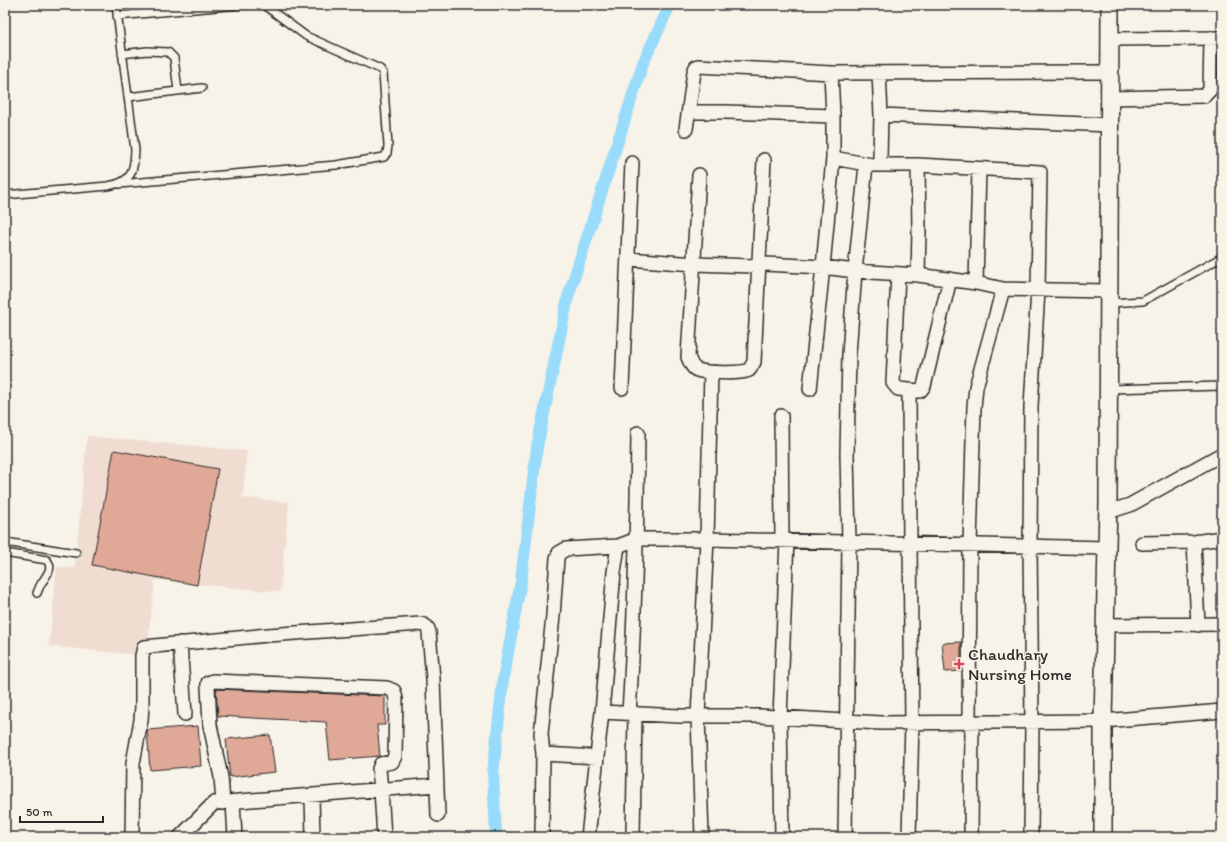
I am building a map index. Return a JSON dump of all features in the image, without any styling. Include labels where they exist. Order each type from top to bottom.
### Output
[{"type":"street","points":[[1103,837],[1103,721],[1108,512],[1110,5]]},
{"type":"street","points":[[1109,39],[1217,38],[1210,90],[1204,96],[1109,98]]},
{"type":"street","points":[[686,129],[694,72],[698,66],[831,73],[1109,72]]},
{"type":"street","points":[[810,389],[833,158],[831,73]]},
{"type":"street","points":[[871,165],[879,162],[880,158],[881,115],[879,73]]},
{"type":"street","points":[[689,112],[833,116]]},
{"type":"street","points":[[881,115],[1109,125]]},
{"type":"street","points":[[833,158],[871,165],[918,165],[1040,172],[1038,290],[1031,406],[1031,837]]},
{"type":"street","points":[[699,175],[688,357],[691,365],[697,370],[711,372],[742,372],[752,367],[754,362],[764,160]]},
{"type":"street","points":[[622,388],[632,163]]},
{"type":"street","points":[[845,837],[849,542],[847,455],[849,354],[855,271],[871,165]]},
{"type":"street","points":[[918,165],[918,275]]},
{"type":"street","points":[[976,283],[979,169]]},
{"type":"street","points":[[628,259],[694,264],[823,267],[855,271],[918,275],[976,283],[1003,289],[1038,290],[1109,297]]},
{"type":"street","points":[[898,274],[893,383],[898,389],[909,391],[920,391],[924,386],[950,279]]},
{"type":"street","points":[[971,837],[970,545],[974,407],[976,387],[1003,289]]},
{"type":"street","points":[[702,837],[698,716],[707,539],[711,372]]},
{"type":"street","points":[[909,391],[912,723],[909,837]]},
{"type":"street","points":[[782,416],[784,540],[780,718],[782,837]]},
{"type":"street","points":[[633,837],[632,713],[637,540],[638,432]]},
{"type":"street","points":[[1108,512],[1130,505],[1222,454]]},
{"type":"street","points":[[1142,542],[1194,542],[1222,538]]},
{"type":"street","points":[[542,837],[543,754],[541,734],[553,616],[557,558],[559,553],[566,549],[618,546],[637,540],[707,539],[1107,548]]},
{"type":"street","points":[[1194,542],[1198,625]]},
{"type":"street","points":[[588,837],[602,712],[614,572],[618,546]]},
{"type":"street","points":[[132,837],[133,763],[142,720],[142,651],[144,647],[420,624],[425,625],[429,632],[433,679],[438,815]]},
{"type":"street","points":[[1105,625],[1222,624]]},
{"type":"street","points":[[180,643],[185,714]]},
{"type":"street","points":[[235,837],[210,725],[208,686],[210,682],[214,681],[386,688],[394,691],[396,699],[395,756],[392,762],[381,764],[378,769],[384,837]]},
{"type":"street","points":[[602,712],[912,723],[1103,721],[1222,711]]},
{"type":"street","points":[[543,754],[597,757]]},
{"type":"street","points":[[180,837],[214,803],[436,785]]},
{"type":"street","points":[[312,796],[312,837]]},
{"type":"lane","points":[[116,5],[135,150],[134,168],[128,178],[119,184]]},
{"type":"lane","points":[[117,16],[239,5]]},
{"type":"lane","points":[[5,195],[336,164],[384,157],[387,153],[388,146],[383,73],[380,69],[306,36],[264,5]]},
{"type":"lane","points":[[122,54],[147,51],[168,52],[174,58],[178,91]]},
{"type":"lane","points":[[128,97],[202,88]]},
{"type":"lane","points":[[1109,297],[1143,301],[1222,257]]},
{"type":"lane","points":[[1108,390],[1222,386]]},
{"type":"lane","points":[[5,542],[76,553]]},
{"type":"lane","points":[[5,553],[47,560],[50,564],[50,570],[37,593]]},
{"type":"shaded area","points":[[87,436],[247,451],[243,498],[289,502],[280,592],[155,580],[146,656],[49,646],[57,567],[75,568]]},
{"type":"building","points":[[114,450],[218,469],[197,585],[92,565]]},
{"type":"building","points":[[961,642],[961,671],[945,672],[942,643]]},
{"type":"building","points":[[216,689],[385,696],[385,725],[377,725],[380,756],[330,760],[326,722],[218,716]]},
{"type":"building","points":[[198,726],[201,766],[150,770],[147,730]]},
{"type":"building","points":[[270,735],[275,772],[230,777],[226,739]]},
{"type":"waterway","points":[[496,837],[493,773],[503,681],[521,581],[537,447],[568,297],[643,63],[670,5]]},
{"type":"place","name":"Chaudhary Nursing Home","points":[[959,664]]}]
